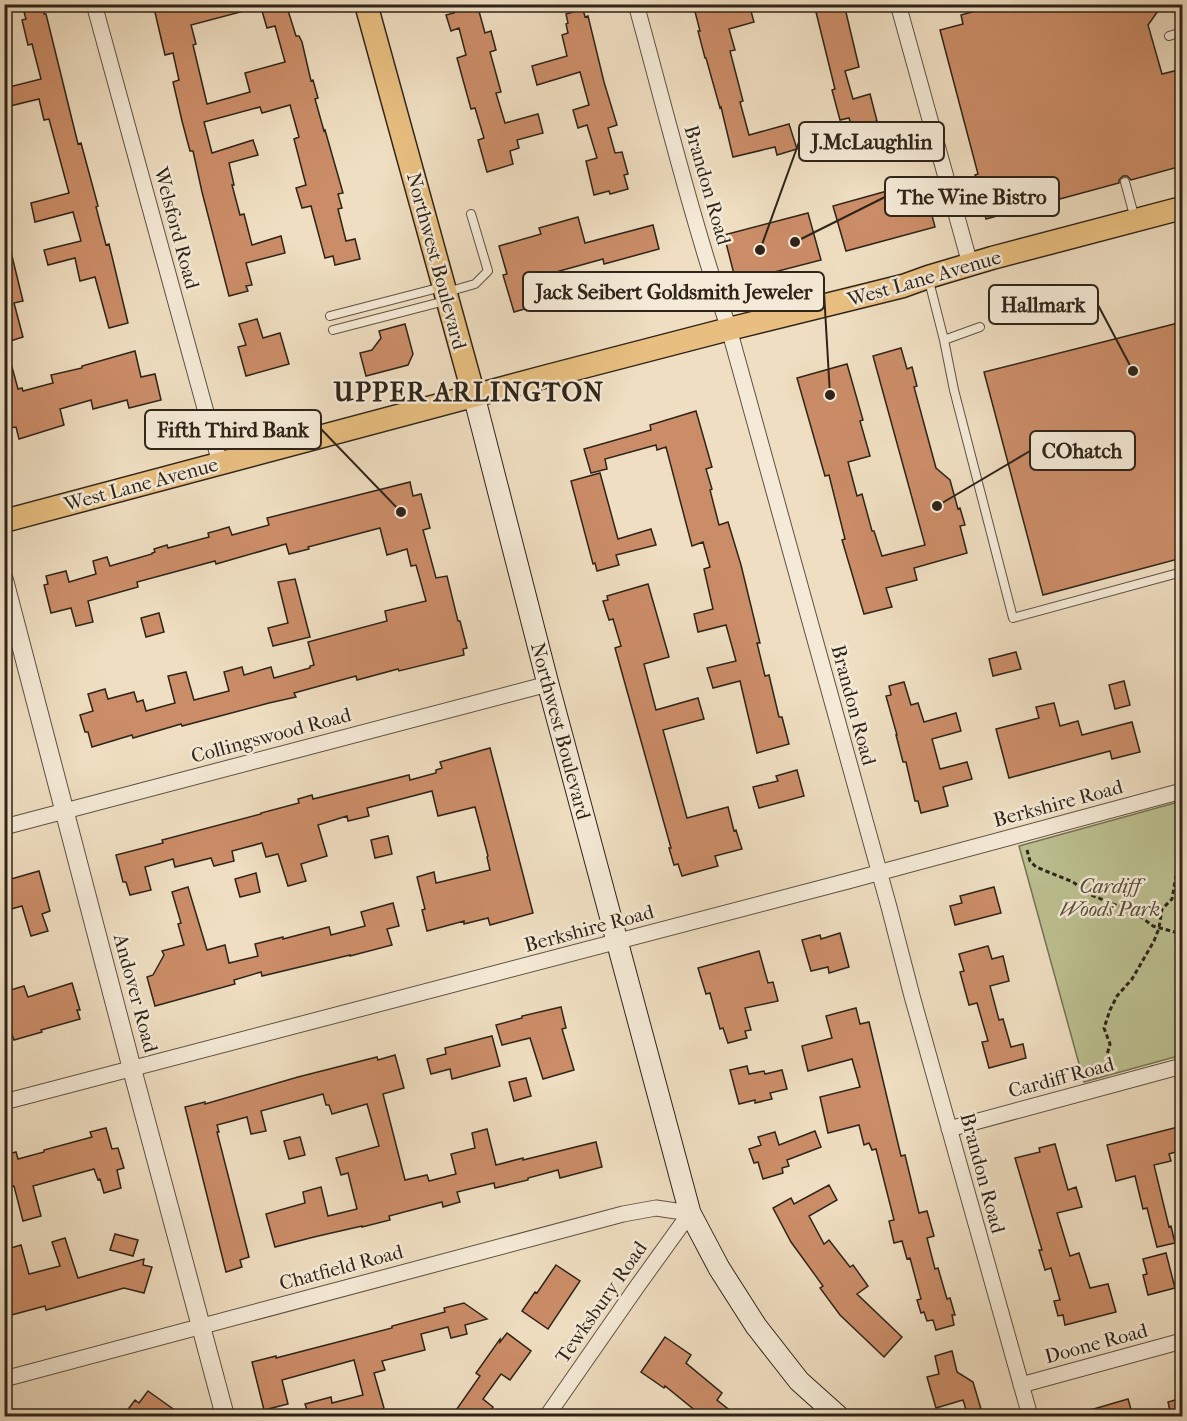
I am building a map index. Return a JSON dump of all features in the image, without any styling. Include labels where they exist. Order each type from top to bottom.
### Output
[{"type":"main road","name":"Northwest Boulevard","points":[[366,4],[474,396],[548,684],[690,1213],[719,1268],[756,1326],[799,1381],[838,1416]]},
{"type":"main road","name":"West Lane Avenue","points":[[4,521],[729,329],[903,286],[970,264],[1182,208]]},
{"type":"street","name":"Welsford Road","points":[[94,4],[220,463]]},
{"type":"street","name":"Brandon Road","points":[[636,4],[694,216],[729,329],[1029,1416]]},
{"type":"street","points":[[898,4],[970,264]]},
{"type":"street","name":"Andover Road","points":[[4,580],[225,1416]]},
{"type":"street","name":"Collingswood Road","points":[[4,827],[548,684]]},
{"type":"street","name":"Berkshire Road","points":[[4,1102],[879,873],[1182,791]]},
{"type":"street","name":"Cardiff Road","points":[[949,1129],[1182,1066]]},
{"type":"street","name":"Chatfield Road","points":[[4,1379],[623,1214],[656,1208],[690,1213]]},
{"type":"street","name":"Tewksbury Road","points":[[547,1416],[690,1213]]},
{"type":"street","name":"Doone Road","points":[[1021,1385],[1182,1341]]},
{"type":"lane","points":[[1169,36],[1182,32]]},
{"type":"lane","points":[[1125,182],[1136,220]]},
{"type":"lane","points":[[333,330],[475,284],[488,271],[471,214]]},
{"type":"lane","points":[[928,277],[954,390],[1013,618],[1182,572]]},
{"type":"lane","points":[[330,316],[445,293]]},
{"type":"lane","points":[[944,340],[980,327]]},
{"type":"path","points":[[1028,850],[1030,861],[1036,867],[1073,882],[1089,894],[1137,914],[1153,927],[1182,934]]},
{"type":"path","points":[[1107,1068],[1110,1044],[1104,1028],[1110,1010],[1117,996],[1132,979],[1154,941],[1162,909],[1172,899],[1182,859]]},
{"type":"green space","name":"Cardiff Woods Park","points":[[1182,801],[1182,1055],[1084,1082],[1019,846]]},
{"type":"building","points":[[42,4],[44,14],[46,14],[78,144],[81,143],[128,323],[109,328],[95,277],[80,281],[75,258],[48,265],[44,250],[81,241],[73,212],[35,222],[31,203],[69,193],[49,119],[44,120],[39,99],[10,106],[5,88],[41,79],[32,44],[28,45],[22,20],[26,19],[23,8]]},
{"type":"building","points":[[153,4],[248,4],[248,10],[191,25],[196,44],[193,45],[207,104],[250,92],[245,73],[285,62],[275,26],[267,28],[260,4],[286,4],[296,36],[299,36],[302,42],[311,81],[313,80],[318,98],[315,99],[343,193],[338,194],[342,208],[338,209],[346,241],[355,239],[360,259],[335,265],[333,256],[325,258],[311,206],[302,208],[296,188],[306,185],[294,139],[299,137],[290,105],[262,113],[260,107],[204,122],[212,153],[253,140],[258,155],[229,163],[240,215],[244,214],[252,245],[281,236],[285,253],[246,263],[252,285],[246,286],[248,291],[229,296],[193,151],[190,151],[173,82],[179,80],[173,53],[165,55]]},
{"type":"building","points":[[452,4],[477,4],[485,33],[491,31],[496,50],[490,52],[501,92],[496,93],[505,123],[538,114],[543,133],[517,140],[519,148],[510,151],[513,164],[487,172],[478,140],[484,138],[475,108],[471,109],[457,58],[466,55],[459,28],[451,31],[446,15],[454,13]]},
{"type":"building","points":[[693,4],[749,4],[754,22],[729,29],[735,50],[730,51],[749,135],[789,124],[797,149],[777,155],[775,147],[733,157],[721,107],[705,58]]},
{"type":"building","points":[[814,4],[844,4],[859,67],[845,71],[853,99],[870,94],[877,121],[852,128],[849,118],[840,120],[832,90],[835,89]]},
{"type":"building","points":[[1000,4],[1163,4],[1148,25],[1162,74],[1182,69],[1182,166],[1131,180],[1123,176],[1119,183],[986,219],[975,175],[978,174],[940,30],[963,24],[961,15]]},
{"type":"building","points":[[583,9],[585,17],[588,16],[617,125],[608,128],[615,153],[622,152],[628,174],[624,175],[628,189],[610,194],[609,191],[594,195],[586,161],[597,158],[587,125],[578,128],[573,110],[589,105],[580,72],[537,85],[532,66],[567,56],[562,35],[568,33],[566,14]]},
{"type":"building","points":[[923,181],[935,227],[846,251],[833,206]]},
{"type":"building","points":[[808,213],[821,260],[736,282],[724,235]]},
{"type":"building","points":[[578,217],[585,243],[653,225],[659,249],[604,264],[603,259],[545,275],[551,296],[537,300],[538,305],[514,312],[503,275],[507,274],[499,246],[541,234],[539,228]]},
{"type":"building","points":[[10,248],[23,301],[14,303],[23,337],[4,343],[4,249]]},
{"type":"building","points":[[257,319],[263,338],[280,333],[289,364],[246,376],[238,347],[246,345],[239,324]]},
{"type":"building","points":[[1182,322],[1182,454],[1177,455],[1182,476],[1182,558],[1043,595],[984,372]]},
{"type":"building","points":[[405,324],[413,354],[408,365],[366,376],[360,353],[372,350],[381,338],[379,331]]},
{"type":"building","points":[[901,348],[907,369],[912,367],[917,386],[914,387],[936,468],[950,480],[958,509],[960,508],[965,525],[960,526],[967,553],[914,568],[917,580],[886,588],[892,607],[864,614],[842,540],[845,539],[829,475],[825,476],[797,378],[847,364],[863,420],[860,421],[870,456],[848,462],[857,496],[862,494],[872,531],[874,531],[882,556],[925,545],[873,356]]},
{"type":"building","points":[[135,351],[141,377],[155,374],[161,400],[129,408],[127,400],[93,409],[91,400],[60,409],[64,425],[19,439],[16,427],[9,428],[4,413],[4,356],[9,356],[18,389],[22,388],[23,391],[53,383],[51,375]]},
{"type":"building","points":[[696,411],[712,467],[706,469],[719,525],[728,522],[760,643],[757,643],[765,676],[769,675],[779,717],[782,717],[789,744],[757,753],[740,681],[713,688],[707,668],[736,661],[726,625],[698,632],[694,614],[713,609],[704,569],[710,567],[703,542],[692,546],[666,447],[657,450],[656,445],[605,459],[607,469],[591,473],[584,449],[651,430],[650,425]]},
{"type":"building","points":[[600,473],[618,539],[651,529],[656,545],[616,555],[619,565],[597,571],[595,563],[593,564],[571,481]]},
{"type":"building","points":[[410,482],[413,496],[421,494],[430,528],[423,530],[436,578],[447,576],[467,648],[463,649],[464,655],[357,680],[356,676],[294,693],[296,697],[182,726],[181,724],[133,738],[132,735],[92,747],[80,715],[93,711],[88,694],[105,689],[108,699],[134,692],[137,702],[143,700],[146,711],[175,703],[168,676],[186,672],[194,700],[229,691],[224,672],[242,667],[244,675],[271,667],[274,678],[310,668],[314,665],[308,642],[387,621],[385,611],[426,601],[416,565],[411,566],[407,549],[387,555],[380,528],[289,554],[286,544],[216,564],[215,561],[137,582],[138,587],[88,601],[93,622],[76,626],[71,608],[51,613],[44,585],[48,584],[46,576],[66,571],[69,582],[96,574],[93,561],[107,557],[110,566],[152,554],[155,552],[154,549],[167,545],[168,548],[209,537],[208,533],[229,527],[232,535],[269,525],[267,518]]},
{"type":"building","points":[[295,579],[310,637],[273,646],[268,628],[288,623],[278,582]]},
{"type":"building","points":[[648,584],[669,657],[644,664],[656,710],[698,698],[704,719],[663,730],[687,818],[728,807],[734,831],[736,830],[742,849],[715,856],[718,866],[682,876],[678,864],[674,865],[669,848],[671,848],[615,648],[621,646],[613,619],[609,620],[603,601],[608,600],[607,596]]},
{"type":"building","points":[[159,613],[164,632],[146,637],[141,618]]},
{"type":"building","points":[[1016,652],[1021,669],[993,676],[989,659]]},
{"type":"building","points":[[1124,681],[1130,705],[1115,709],[1109,685]]},
{"type":"building","points":[[904,682],[911,705],[918,703],[924,722],[956,713],[961,731],[932,739],[940,769],[967,762],[972,779],[943,787],[948,806],[921,813],[918,801],[915,801],[906,762],[903,762],[886,696],[891,695],[889,686]]},
{"type":"building","points":[[1054,703],[1060,726],[1078,721],[1082,735],[1132,722],[1140,752],[1112,759],[1110,751],[1009,778],[996,729],[1039,718],[1036,707]]},
{"type":"building","points":[[490,748],[533,913],[490,925],[488,918],[464,924],[464,921],[427,931],[422,910],[425,909],[417,877],[434,872],[436,883],[490,870],[475,807],[438,816],[432,791],[367,808],[369,816],[348,821],[347,816],[318,825],[327,856],[301,864],[306,881],[288,886],[278,854],[266,857],[262,843],[232,851],[234,861],[214,866],[211,858],[175,867],[173,859],[145,867],[151,890],[130,895],[126,882],[123,882],[116,855],[163,843],[162,840],[299,803],[298,799],[312,795],[313,799],[409,775],[410,780],[436,773],[436,770],[442,768],[440,762]]},
{"type":"building","points":[[797,770],[804,796],[759,808],[753,787],[778,781],[776,776]]},
{"type":"building","points":[[388,836],[392,854],[375,858],[371,840]]},
{"type":"building","points":[[39,871],[50,911],[42,914],[48,931],[31,936],[22,906],[4,911],[4,881]]},
{"type":"building","points":[[256,873],[260,892],[240,897],[235,879]]},
{"type":"building","points":[[188,887],[207,950],[225,945],[229,963],[258,956],[255,944],[329,927],[331,935],[365,926],[361,912],[393,903],[399,926],[387,929],[392,945],[262,976],[261,972],[234,980],[235,984],[155,1006],[147,977],[153,975],[164,955],[162,951],[184,945],[178,924],[181,923],[172,892]]},
{"type":"building","points":[[994,887],[1001,913],[955,925],[950,906],[962,903],[960,896]]},
{"type":"building","points":[[840,933],[849,967],[829,973],[828,967],[811,971],[802,940],[820,935],[821,939]]},
{"type":"building","points":[[988,946],[992,959],[1003,956],[1009,981],[990,986],[999,1020],[1003,1019],[1011,1047],[1023,1044],[1026,1058],[989,1068],[982,1042],[988,1041],[977,1003],[969,1005],[960,972],[964,971],[959,954]]},
{"type":"building","points":[[759,951],[768,983],[773,982],[778,1001],[745,1008],[751,1030],[745,1031],[747,1038],[728,1043],[723,1028],[720,1029],[710,993],[706,994],[698,968]]},
{"type":"building","points":[[72,983],[80,1010],[77,1010],[80,1019],[14,1040],[4,1012],[4,992],[24,986],[28,997]]},
{"type":"building","points":[[561,1007],[566,1028],[562,1029],[574,1070],[543,1079],[530,1038],[502,1045],[496,1025]]},
{"type":"building","points":[[856,1008],[860,1024],[869,1022],[901,1156],[905,1155],[919,1213],[927,1211],[934,1236],[927,1238],[935,1269],[938,1268],[947,1299],[950,1298],[955,1315],[952,1315],[954,1325],[936,1330],[933,1320],[927,1321],[924,1312],[921,1313],[917,1300],[921,1299],[910,1258],[907,1259],[902,1241],[894,1243],[889,1221],[894,1220],[876,1149],[872,1150],[869,1143],[864,1145],[859,1125],[828,1133],[820,1097],[860,1087],[852,1059],[808,1071],[802,1046],[832,1038],[826,1016]]},
{"type":"building","points":[[492,1036],[500,1066],[452,1079],[450,1069],[431,1074],[427,1059],[446,1054],[445,1048]]},
{"type":"building","points":[[395,1055],[404,1088],[383,1094],[405,1180],[427,1175],[429,1181],[456,1174],[451,1154],[475,1148],[472,1133],[487,1129],[496,1165],[596,1142],[602,1167],[560,1178],[558,1170],[495,1188],[494,1183],[457,1192],[460,1202],[443,1207],[442,1202],[389,1216],[390,1220],[275,1247],[266,1214],[305,1203],[303,1192],[321,1187],[328,1216],[357,1209],[348,1173],[341,1175],[336,1158],[379,1146],[367,1104],[332,1114],[323,1094],[261,1111],[266,1131],[251,1134],[247,1117],[217,1125],[249,1257],[240,1260],[242,1267],[226,1272],[185,1107],[205,1102],[205,1104],[377,1057],[378,1060]]},
{"type":"building","points":[[747,1066],[749,1074],[764,1071],[765,1074],[782,1070],[787,1089],[770,1093],[772,1099],[739,1104],[730,1070]]},
{"type":"building","points":[[526,1078],[531,1096],[514,1101],[509,1082]]},
{"type":"building","points":[[1182,1126],[1182,1150],[1169,1154],[1171,1161],[1154,1165],[1175,1243],[1157,1247],[1147,1208],[1143,1209],[1135,1176],[1116,1181],[1107,1145]]},
{"type":"building","points":[[106,1128],[112,1149],[118,1148],[124,1168],[117,1170],[121,1188],[104,1193],[94,1169],[33,1186],[41,1216],[23,1221],[14,1186],[4,1188],[4,1155],[16,1152],[18,1159],[92,1137],[90,1132]]},
{"type":"building","points":[[815,1131],[821,1147],[787,1160],[789,1166],[782,1168],[783,1173],[763,1179],[758,1162],[754,1163],[749,1149],[761,1145],[758,1137],[775,1132],[779,1145]]},
{"type":"building","points":[[300,1137],[305,1155],[289,1159],[284,1141]]},
{"type":"building","points":[[1055,1144],[1068,1190],[1076,1187],[1082,1207],[1057,1213],[1070,1256],[1079,1253],[1090,1288],[1108,1284],[1116,1312],[1065,1325],[1063,1315],[1058,1316],[1054,1301],[1060,1300],[1051,1268],[1045,1270],[1039,1250],[1042,1250],[1015,1158],[1040,1152],[1039,1148]]},
{"type":"building","points":[[829,1185],[837,1200],[809,1216],[824,1244],[829,1240],[850,1267],[853,1265],[868,1286],[857,1294],[902,1337],[884,1357],[840,1315],[820,1288],[823,1286],[791,1242],[773,1208],[791,1198],[794,1204]]},
{"type":"building","points":[[115,1234],[138,1240],[133,1256],[110,1250]]},
{"type":"building","points":[[65,1238],[78,1278],[144,1259],[143,1265],[152,1267],[144,1293],[124,1288],[46,1310],[45,1306],[4,1317],[4,1250],[21,1245],[29,1274],[60,1266],[52,1242]]},
{"type":"building","points":[[1166,1253],[1175,1288],[1148,1295],[1143,1275],[1147,1274],[1143,1259]]},
{"type":"building","points":[[556,1265],[580,1281],[548,1329],[522,1311]]},
{"type":"building","points":[[464,1303],[487,1319],[465,1325],[467,1334],[451,1338],[448,1327],[421,1334],[425,1350],[382,1361],[385,1370],[374,1373],[384,1408],[373,1416],[300,1416],[300,1411],[307,1410],[305,1404],[331,1397],[332,1403],[363,1395],[354,1360],[282,1380],[288,1404],[264,1410],[252,1362],[392,1328],[392,1326],[445,1312],[444,1308]]},
{"type":"building","points":[[507,1333],[531,1351],[510,1380],[501,1374],[483,1399],[493,1407],[486,1416],[452,1416],[480,1376],[476,1373],[500,1339],[500,1342]]},
{"type":"building","points":[[665,1337],[691,1355],[686,1363],[722,1393],[717,1400],[737,1416],[702,1416],[665,1386],[664,1388],[641,1372]]},
{"type":"building","points":[[952,1351],[957,1372],[973,1382],[981,1409],[967,1413],[963,1400],[936,1408],[927,1377],[939,1374],[935,1356]]},
{"type":"building","points":[[148,1391],[183,1416],[123,1416],[135,1400],[139,1403]]},
{"type":"building","points":[[1182,1398],[1182,1416],[1171,1416],[1168,1402]]},
{"type":"building","points":[[1128,1399],[1133,1416],[1081,1416],[1080,1413]]},
{"type":"place","name":"The Wine Bistro","points":[[795,242]]},
{"type":"place","name":"J.McLaughlin","points":[[760,250]]},
{"type":"place","name":"Hallmark","points":[[1133,371]]},
{"type":"place","name":"Jack Seibert Goldsmith Jeweler","points":[[830,395]]},
{"type":"place","name":"COhatch","points":[[937,506]]},
{"type":"place","name":"Fifth Third Bank","points":[[401,512]]},
{"type":"district","name":"UPPER ARLINGTON","points":[[469,392]]}]
